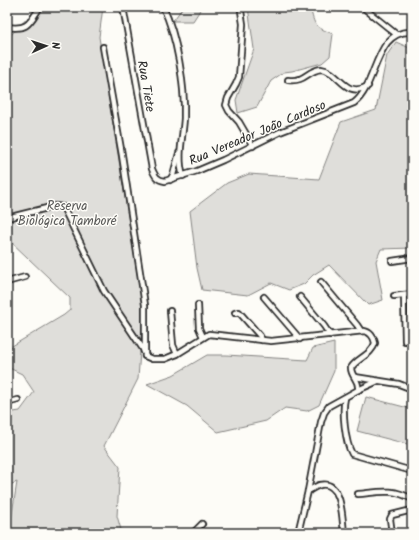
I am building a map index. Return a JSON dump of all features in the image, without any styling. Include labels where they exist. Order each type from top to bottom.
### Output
[{"type":"street","points":[[7,27],[25,27],[40,7]]},
{"type":"street","name":"Rua Tiete","points":[[123,7],[152,169],[154,174],[160,180],[170,180]]},
{"type":"street","points":[[163,7],[170,26],[180,69],[184,117],[181,146],[181,168],[183,176]]},
{"type":"street","points":[[365,9],[396,34],[411,31]]},
{"type":"street","points":[[242,11],[243,24],[239,77],[226,105],[239,122],[253,146]]},
{"type":"street","name":"Rua Vereador João Cardoso","points":[[170,180],[223,160],[280,132],[354,103],[363,95],[368,86],[385,45],[396,34]]},
{"type":"street","points":[[102,47],[122,155],[145,305],[144,356]]},
{"type":"street","points":[[288,80],[300,80],[311,72],[321,69],[330,72],[341,83],[348,87],[361,89],[368,86]]},
{"type":"street","points":[[170,180],[173,175],[181,146]]},
{"type":"street","points":[[7,218],[61,206],[65,210],[104,291],[143,349],[144,356]]},
{"type":"street","points":[[392,261],[412,258]]},
{"type":"street","points":[[7,282],[25,277]]},
{"type":"street","points":[[321,282],[356,323],[360,331]]},
{"type":"street","points":[[394,296],[412,294]]},
{"type":"street","points":[[404,295],[405,341]]},
{"type":"street","points":[[300,296],[330,335]]},
{"type":"street","points":[[264,297],[300,338]]},
{"type":"street","points":[[198,305],[199,328],[203,337]]},
{"type":"street","points":[[170,310],[172,343],[177,354]]},
{"type":"street","points":[[235,313],[239,312],[262,340]]},
{"type":"street","points":[[250,338],[254,329]]},
{"type":"street","points":[[144,356],[160,360],[177,354],[209,334],[271,341],[360,331],[368,332],[374,339],[375,343],[372,349],[352,366],[351,371],[358,383],[358,390]]},
{"type":"street","points":[[354,377],[399,384],[412,389]]},
{"type":"street","points":[[298,533],[324,413],[329,406],[378,381]]},
{"type":"street","points":[[345,398],[343,405],[344,418],[352,454],[412,471]]},
{"type":"street","points":[[7,403],[18,400]]},
{"type":"street","points":[[308,491],[320,485],[330,486],[335,490],[339,502],[344,533]]},
{"type":"street","points":[[358,494],[394,492],[412,499]]},
{"type":"street","points":[[392,533],[390,519],[392,515],[412,510]]},
{"type":"street","points":[[192,533],[202,524]]},
{"type":"green space","name":"Reserva Biológica Tamboré","points":[[38,7],[103,7],[99,37],[143,309],[138,379],[104,446],[120,467],[117,516],[122,533],[9,533],[17,482],[7,486],[7,413],[20,411],[34,392],[22,374],[7,367],[7,349],[70,310],[70,298],[7,238],[7,39]]},
{"type":"green space","points":[[183,7],[202,7],[193,21],[173,21]]},
{"type":"green space","points":[[248,7],[310,7],[316,25],[333,34],[330,56],[322,63],[284,72],[271,81],[257,107],[238,113],[236,100],[254,49]]},
{"type":"green space","points":[[396,42],[412,49],[412,248],[381,249],[376,261],[383,300],[368,305],[329,265],[313,275],[304,284],[289,290],[271,283],[248,295],[202,290],[197,268],[190,211],[227,183],[249,174],[319,179],[341,122],[376,110],[387,55]]},
{"type":"green space","points":[[334,343],[334,371],[319,405],[307,411],[285,408],[266,421],[218,432],[187,406],[147,384],[173,375],[207,355],[307,360],[313,348]]},
{"type":"green space","points":[[366,397],[412,409],[412,426],[407,444],[357,431]]}]
